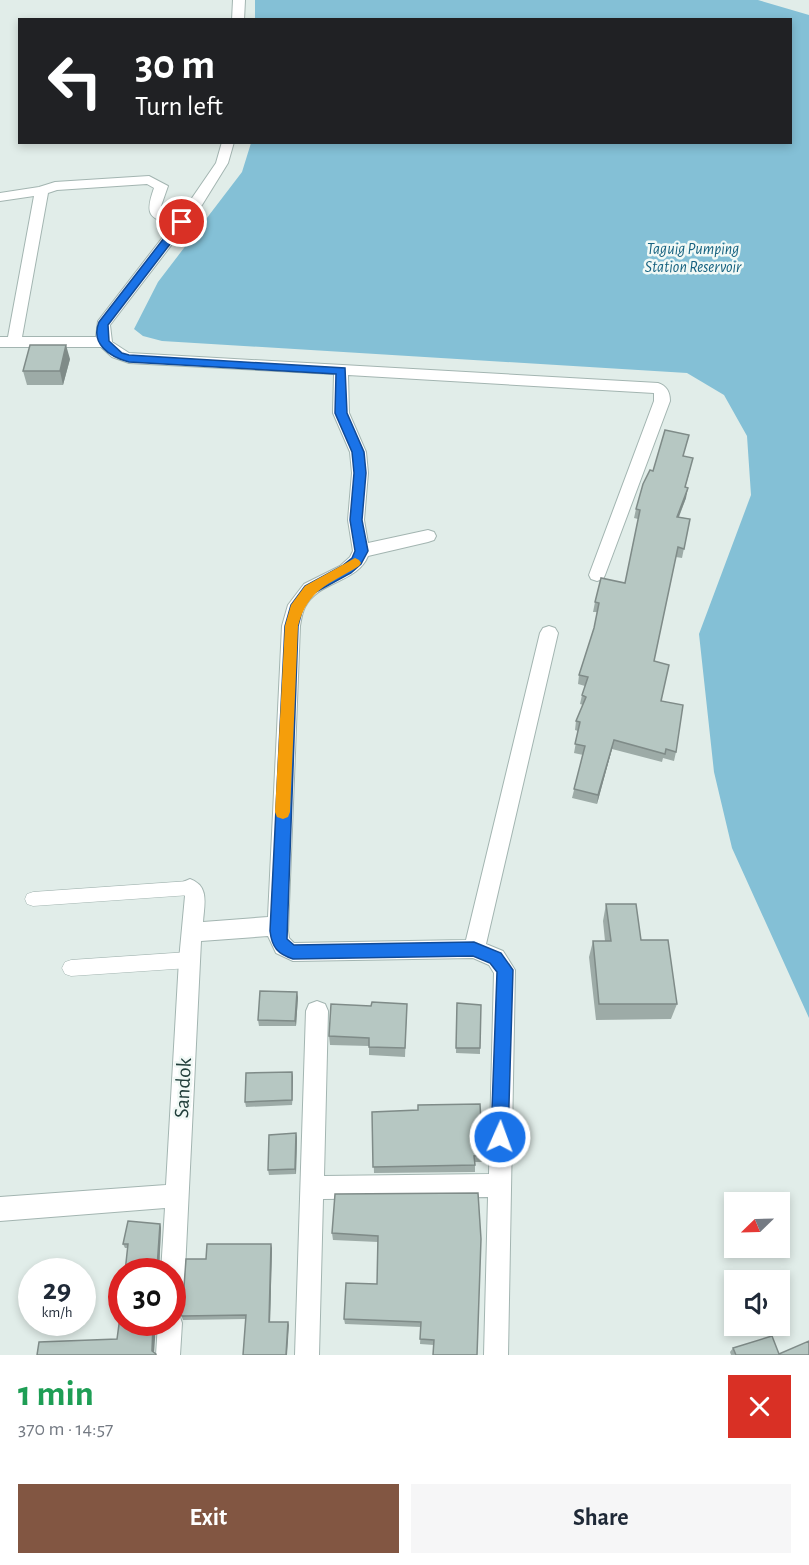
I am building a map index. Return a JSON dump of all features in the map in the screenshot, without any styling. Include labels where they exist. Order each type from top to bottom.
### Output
[{"type":"street","points":[[238,18],[239,0]]},
{"type":"street","points":[[227,144],[222,164],[182,222],[103,324],[104,342],[118,356],[129,358],[658,388],[662,393],[662,401],[597,575]]},
{"type":"street","points":[[0,197],[42,191],[69,184],[156,181],[161,186],[154,206],[156,213],[166,219],[182,222]]},
{"type":"street","points":[[42,191],[7,342],[104,342]]},
{"type":"street","points":[[341,371],[341,413],[358,452],[360,473],[356,520],[361,551],[357,561],[346,570],[310,589],[297,605],[291,626],[279,942],[293,952],[474,949],[496,958],[505,970],[498,1185],[496,1355]]},
{"type":"street","points":[[361,551],[428,536]]},
{"type":"street","points":[[474,949],[549,633]]},
{"type":"street","name":"Sandok","points":[[173,1258],[189,960],[195,893],[190,888]]},
{"type":"street","points":[[191,932],[278,926]]},
{"type":"street","points":[[307,1355],[317,1011]]},
{"type":"street","points":[[311,1188],[498,1185]]},
{"type":"street","points":[[0,1209],[176,1196]]},
{"type":"street","points":[[168,1355],[169,1336]]},
{"type":"lane","points":[[33,899],[190,888]]},
{"type":"lane","points":[[71,968],[189,960]]},
{"type":"water","name":"Taguig Pumping Station Reservoir","points":[[255,0],[758,0],[809,15],[809,1018],[732,848],[714,772],[699,634],[751,495],[747,436],[724,395],[687,373],[162,341],[143,336],[134,329],[158,282],[242,172],[251,144],[792,144],[792,18],[255,18]]},
{"type":"building","points":[[30,345],[66,345],[60,371],[23,371]]},
{"type":"building","points":[[665,430],[689,435],[683,456],[693,458],[685,487],[688,488],[677,517],[690,519],[684,549],[678,547],[654,661],[669,665],[661,701],[683,705],[676,752],[666,749],[665,754],[614,740],[598,795],[574,789],[585,746],[575,744],[580,722],[576,721],[586,697],[582,695],[588,677],[579,675],[594,628],[599,603],[595,602],[601,578],[625,583],[640,510],[636,509],[643,484],[650,470],[653,471]]},
{"type":"building","points":[[606,904],[636,904],[641,940],[668,940],[677,1004],[599,1004],[593,941],[611,941]]},
{"type":"building","points":[[260,991],[297,992],[295,1021],[258,1020]]},
{"type":"building","points":[[372,1002],[407,1004],[405,1048],[369,1047],[369,1038],[329,1036],[331,1004],[371,1006]]},
{"type":"building","points":[[457,1003],[481,1005],[480,1048],[456,1048]]},
{"type":"building","points":[[292,1072],[292,1100],[245,1102],[246,1073]]},
{"type":"building","points":[[480,1104],[483,1155],[474,1156],[475,1165],[373,1167],[372,1112],[418,1110],[418,1105]]},
{"type":"building","points":[[296,1133],[295,1169],[268,1170],[269,1135]]},
{"type":"building","points":[[478,1193],[481,1239],[477,1355],[433,1355],[434,1340],[420,1339],[421,1322],[344,1319],[346,1283],[377,1284],[378,1236],[332,1233],[335,1194]]},
{"type":"building","points":[[128,1221],[160,1224],[158,1258],[126,1258],[128,1244],[123,1244]]},
{"type":"building","points":[[207,1244],[271,1244],[269,1322],[288,1322],[286,1355],[243,1355],[246,1315],[186,1316],[186,1259],[206,1259]]},
{"type":"building","points":[[117,1336],[153,1336],[152,1351],[156,1355],[37,1355],[39,1342],[117,1339]]},
{"type":"building","points":[[772,1336],[779,1354],[809,1341],[809,1355],[736,1355],[733,1348]]},
{"type":"slow traffic","points":[[283,812],[288,663],[291,626],[297,605],[310,589],[355,563]]},
{"type":"route","points":[[182,222],[103,324],[104,342],[110,350],[118,356],[129,358],[341,371],[341,413],[358,452],[360,473],[356,520],[361,551],[357,561],[346,570],[310,589],[297,605],[291,626],[279,942],[293,952],[474,949],[496,958],[505,970],[500,1137]]}]
